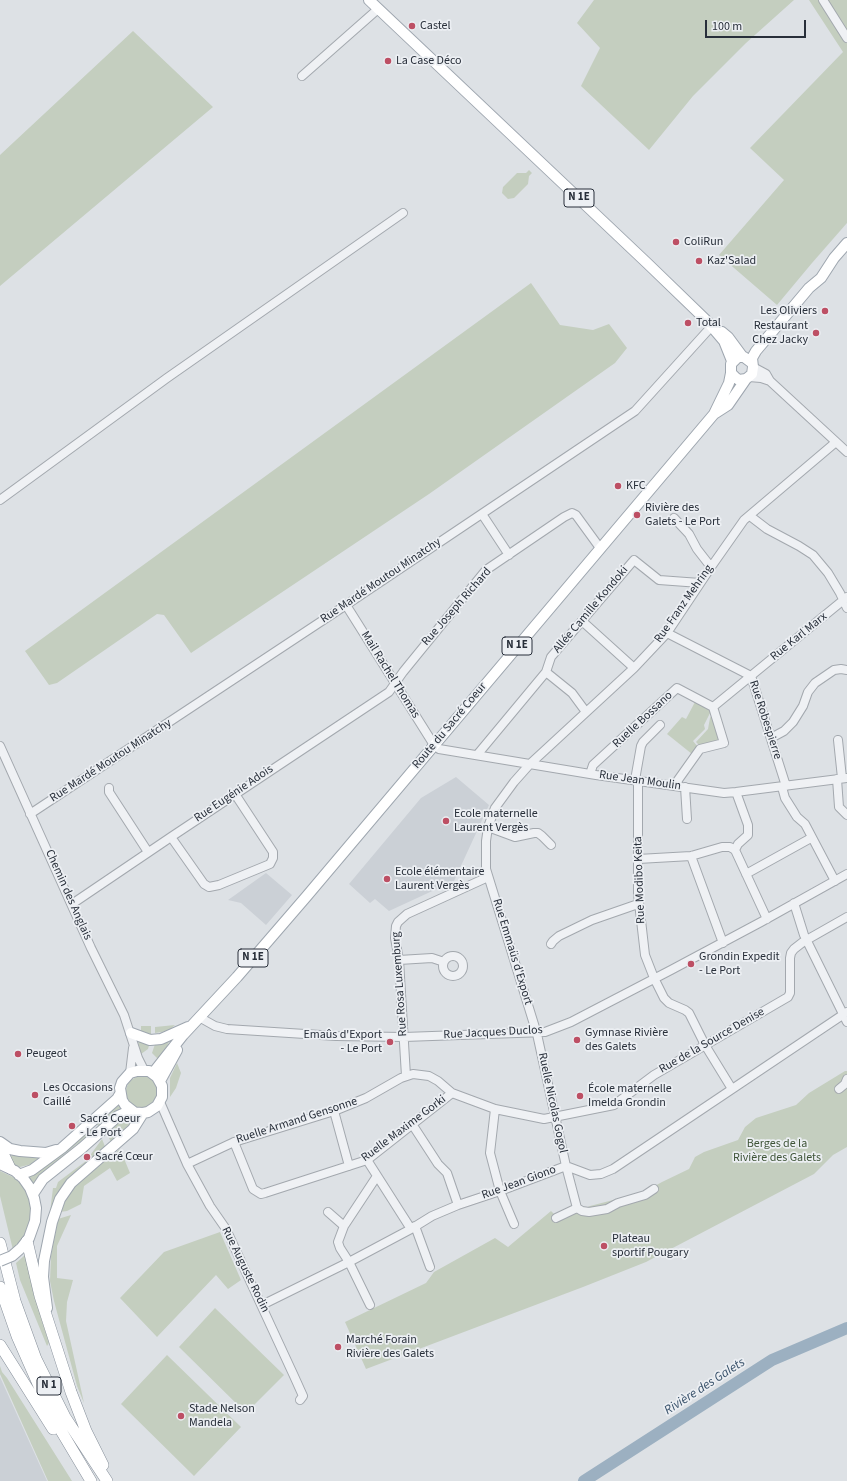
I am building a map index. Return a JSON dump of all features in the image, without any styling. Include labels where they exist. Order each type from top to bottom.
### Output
[{"type":"highway","points":[[0,1147],[5,1166]]},
{"type":"highway","name":"N 1","points":[[0,1243],[15,1301],[36,1359],[66,1418],[107,1481]]},
{"type":"highway","points":[[24,1245],[77,1410],[112,1481]]},
{"type":"highway","name":"N 1","points":[[0,1288],[17,1336],[40,1390],[90,1481]]},
{"type":"highway","points":[[0,1344],[50,1424],[90,1481]]},
{"type":"main road","name":"N 1E","points":[[369,0],[643,259],[709,324],[724,341],[732,361]]},
{"type":"main road","points":[[748,361],[752,358],[767,336],[809,288],[821,278],[834,258],[847,243]]},
{"type":"main road","name":"N 1E","points":[[709,324],[728,337],[748,361]]},
{"type":"main road","points":[[735,358],[748,361],[752,374],[747,378],[739,380],[731,373],[730,367],[732,361],[735,358]]},
{"type":"main road","name":"Route du Sacré Coeur","points":[[152,1075],[183,1035],[237,977],[276,932],[714,414],[729,383],[731,373]]},
{"type":"main road","name":"Route du Sacré Coeur","points":[[714,414],[728,405],[747,378]]},
{"type":"main road","points":[[131,1033],[150,1040],[161,1039],[191,1026]]},
{"type":"main road","points":[[19,1175],[32,1170],[62,1148],[116,1099],[120,1094],[122,1082],[130,1073],[137,1071],[152,1075],[163,1092],[133,1129],[71,1183],[60,1199],[53,1218],[44,1261],[43,1277],[49,1325]]},
{"type":"main road","points":[[120,1094],[125,1105],[148,1109]]},
{"type":"main road","points":[[33,1194],[43,1179],[82,1148],[118,1116],[127,1112],[148,1109]]},
{"type":"main road","points":[[0,1142],[10,1149],[20,1151],[46,1153],[62,1148]]},
{"type":"main road","points":[[0,1261],[12,1256],[24,1245],[35,1221],[36,1208],[33,1194],[28,1184],[19,1175],[5,1166]]},
{"type":"street","points":[[823,0],[847,38]]},
{"type":"street","points":[[302,76],[378,9]]},
{"type":"street","points":[[0,500],[167,378],[403,214]]},
{"type":"street","name":"Rue Mardé Moutou Minatchy","points":[[30,814],[346,605],[635,411],[709,324]]},
{"type":"street","points":[[748,361],[766,374],[770,381],[847,452]]},
{"type":"street","points":[[747,378],[761,378],[770,381]]},
{"type":"street","name":"Rue Franz Mehring","points":[[530,764],[634,668],[667,633],[744,520],[836,442]]},
{"type":"street","name":"Rue Joseph Richard","points":[[395,683],[402,672],[486,570],[564,517],[572,513],[581,520],[600,548]]},
{"type":"street","points":[[482,514],[509,555]]},
{"type":"street","points":[[750,516],[767,529],[813,555],[828,573],[846,602]]},
{"type":"street","points":[[674,518],[689,534],[697,549],[711,567]]},
{"type":"street","name":"Allée Camille Kondoki","points":[[477,755],[546,672],[552,657],[634,560],[659,580],[700,583]]},
{"type":"street","name":"Rue Karl Marx","points":[[714,707],[751,676],[846,602]]},
{"type":"street","name":"Mail Rachel Thomas","points":[[346,605],[434,745]]},
{"type":"street","points":[[582,621],[634,668]]},
{"type":"street","name":"Rue Robespierre","points":[[667,633],[751,676],[771,738],[784,786],[785,798],[797,817],[805,824],[811,838],[835,881]]},
{"type":"street","points":[[771,738],[784,731],[793,722],[803,706],[808,692],[815,683],[834,670],[847,670]]},
{"type":"street","points":[[546,672],[572,693],[586,712]]},
{"type":"street","name":"Rue Eugénie Adois","points":[[72,904],[389,692],[395,683]]},
{"type":"street","name":"Ruelle Bossano","points":[[590,774],[593,765],[677,688],[714,707]]},
{"type":"street","points":[[687,819],[681,787],[678,780],[700,749],[724,743],[714,707]]},
{"type":"street","name":"Rue Modibo Keita","points":[[660,725],[643,742],[641,746],[637,780],[638,904],[645,955],[664,998],[669,1003],[689,1013],[705,1045],[732,1089]]},
{"type":"street","points":[[838,740],[842,778],[839,807],[847,815]]},
{"type":"street","name":"Rue Jean Moulin","points":[[434,745],[439,749],[711,792],[736,792],[842,778]]},
{"type":"street","name":"Chemin des Anglais","points":[[0,746],[97,960],[124,1015],[134,1045],[152,1075]]},
{"type":"street","name":"Rue Emmaüs d'Export","points":[[530,764],[514,782],[495,808],[488,827],[486,856],[488,877],[536,1034]]},
{"type":"street","points":[[109,788],[109,792],[148,852]]},
{"type":"street","points":[[735,850],[738,844],[748,835],[748,825],[736,792]]},
{"type":"street","points":[[171,837],[204,884],[209,887],[219,885],[270,864],[274,855],[271,848],[235,794]]},
{"type":"street","points":[[488,827],[515,837],[538,833],[552,845]]},
{"type":"street","points":[[746,874],[811,838]]},
{"type":"street","points":[[638,859],[691,856],[722,847],[730,847],[735,850],[768,918]]},
{"type":"street","points":[[691,856],[723,943]]},
{"type":"street","name":"Rue Jacques Duclos","points":[[199,1017],[215,1026],[227,1029],[336,1036],[536,1034],[571,1022],[723,943],[847,874]]},
{"type":"street","name":"Rue Rosa Luxemburg","points":[[406,1076],[399,960],[395,931],[398,922],[408,914],[488,877]]},
{"type":"street","points":[[794,903],[806,940],[846,1017]]},
{"type":"street","points":[[551,944],[559,936],[592,920],[638,904]]},
{"type":"street","points":[[806,940],[847,916]]},
{"type":"street","name":"Rue de la Source Denise","points":[[406,1076],[413,1074],[429,1076],[438,1081],[452,1093],[495,1109],[544,1119],[556,1118],[614,1105],[654,1075],[788,997],[790,993],[791,953],[806,940]]},
{"type":"street","points":[[399,960],[432,958],[443,963]]},
{"type":"street","name":"Rue Jean Giono","points":[[262,1305],[349,1262],[432,1216],[458,1205],[566,1166],[590,1175],[601,1174],[613,1169],[732,1089],[846,1017]]},
{"type":"street","name":"Ruelle Nicolas Gogol","points":[[536,1034],[577,1208]]},
{"type":"street","name":"Chemin des Anglais","points":[[130,1073],[134,1045]]},
{"type":"street","name":"Ruelle Armand Gensonne","points":[[188,1164],[234,1142],[334,1111],[366,1098],[406,1076]]},
{"type":"street","points":[[839,1089],[845,1084],[847,1079]]},
{"type":"street","name":"Ruelle Maxime Gorki","points":[[234,1142],[253,1189],[261,1194],[265,1194],[367,1160],[452,1093]]},
{"type":"street","name":"Rue Auguste Rodin","points":[[148,1109],[169,1121],[188,1164],[210,1206],[226,1229],[262,1305],[302,1396],[300,1400]]},
{"type":"street","points":[[495,1109],[490,1153],[500,1191],[514,1224]]},
{"type":"street","points":[[334,1111],[349,1166]]},
{"type":"street","points":[[412,1124],[438,1164],[447,1173],[458,1205]]},
{"type":"street","points":[[367,1160],[413,1227],[430,1267]]},
{"type":"street","points":[[370,1304],[338,1242],[344,1226],[377,1176]]},
{"type":"street","points":[[556,1218],[577,1208],[582,1211],[589,1212],[608,1210],[618,1203],[645,1195],[654,1189]]},
{"type":"street","points":[[328,1212],[344,1226]]},
{"type":"shaded area","points":[[456,777],[489,805],[454,881],[389,911],[375,899],[370,903],[349,884],[421,798]]},
{"type":"shaded area","points":[[266,873],[292,895],[266,925],[241,903],[228,900]]},
{"type":"shaded area","points":[[0,1377],[47,1481],[0,1481]]},
{"type":"green space","points":[[594,0],[794,0],[746,43],[693,96],[649,150],[581,86],[600,48],[577,23]]},
{"type":"green space","points":[[809,0],[847,0],[847,223],[777,305],[719,255],[784,180],[750,148],[843,52]]},
{"type":"green space","points":[[133,31],[213,107],[0,286],[0,155]]},
{"type":"green space","points":[[529,170],[532,173],[529,176],[528,184],[514,198],[508,199],[502,193],[503,187],[517,173],[526,173]]},
{"type":"green space","points":[[531,283],[560,325],[593,330],[609,324],[627,348],[615,363],[429,494],[191,653],[164,615],[157,614],[57,683],[49,685],[25,651]]},
{"type":"green space","points":[[695,702],[711,711],[704,725],[705,729],[693,741],[698,747],[692,754],[667,734],[682,717],[686,719]]},
{"type":"green space","points":[[714,711],[720,733],[718,743],[701,747],[696,742],[708,729],[710,718]]},
{"type":"green space","points":[[175,1025],[168,1031],[155,1033],[155,1027]]},
{"type":"green space","points":[[141,1026],[151,1026],[151,1034],[141,1031]]},
{"type":"green space","points":[[137,1037],[150,1042],[148,1049],[141,1054]]},
{"type":"green space","points":[[170,1039],[165,1051],[158,1059],[152,1053],[156,1041]]},
{"type":"green space","points":[[177,1063],[181,1073],[176,1088],[170,1097],[170,1078]]},
{"type":"green space","name":"Berges de la Rivière des Galets","points":[[847,1071],[847,1147],[833,1155],[814,1174],[646,1262],[366,1369],[345,1322],[426,1283],[434,1272],[495,1238],[508,1247],[551,1211],[559,1219],[590,1206],[644,1192],[689,1169],[695,1157],[704,1152],[738,1140],[745,1127],[756,1118],[796,1105],[809,1093]]},
{"type":"green space","points":[[139,1076],[145,1076],[155,1083],[158,1092],[157,1098],[151,1105],[145,1108],[139,1108],[129,1101],[126,1095],[126,1089],[133,1079]]},
{"type":"green space","points":[[119,1102],[123,1109],[99,1127],[96,1123]]},
{"type":"green space","points":[[122,1116],[140,1116],[112,1144],[105,1130]]},
{"type":"green space","points":[[90,1129],[93,1131],[42,1173],[33,1185],[27,1177],[33,1175],[66,1151]]},
{"type":"green space","points":[[102,1139],[106,1149],[71,1178],[53,1212],[50,1212],[53,1188],[56,1188],[58,1182],[86,1161]]},
{"type":"green space","points":[[120,1149],[130,1173],[117,1181],[110,1168],[84,1186],[81,1204],[67,1211],[60,1212],[61,1206],[74,1184],[99,1166],[109,1153],[112,1156]]},
{"type":"green space","points":[[13,1153],[41,1155],[32,1164],[20,1167],[14,1166],[8,1161]]},
{"type":"green space","points":[[0,1171],[15,1178],[25,1188],[31,1202],[31,1219],[29,1229],[23,1239],[13,1250],[0,1196]]},
{"type":"green space","points":[[71,1215],[57,1246],[57,1278],[73,1280],[67,1302],[66,1321],[84,1403],[77,1386],[50,1281],[51,1256],[58,1219]]},
{"type":"green space","points":[[220,1232],[241,1280],[228,1289],[216,1275],[157,1337],[120,1298],[164,1252]]},
{"type":"green space","points":[[25,1255],[34,1295],[49,1343],[47,1346],[20,1280],[16,1263]]},
{"type":"green space","points":[[215,1308],[284,1375],[246,1413],[179,1347]]},
{"type":"green space","name":"Stade Nelson Mandela","points":[[167,1355],[241,1427],[194,1476],[121,1404]]},
{"type":"green space","points":[[0,1366],[2,1372],[72,1481],[48,1481],[0,1374]]},
{"type":"waterway","name":"Rivière des Galets","points":[[584,1481],[772,1360],[847,1328]]},
{"type":"place","name":"Castel","points":[[412,26]]},
{"type":"place","name":"La Case Déco","points":[[388,61]]},
{"type":"place","name":"ColiRun","points":[[676,242]]},
{"type":"place","name":"Kaz'Salad","points":[[699,261]]},
{"type":"place","name":"Les Oliviers","points":[[825,311]]},
{"type":"place","name":"Total","points":[[688,323]]},
{"type":"place","name":"Restaurant Chez Jacky","points":[[816,333]]},
{"type":"place","name":"KFC","points":[[618,486]]},
{"type":"place","name":"Rivière des Galets - Le Port","points":[[637,515]]},
{"type":"place","name":"Ecole maternelle Laurent Vergès","points":[[446,821]]},
{"type":"place","name":"Ecole élémentaire Laurent Vergès","points":[[387,879]]},
{"type":"place","name":"Grondin Expedit - Le Port","points":[[691,964]]},
{"type":"place","name":"Gymnase Rivière des Galets","points":[[577,1040]]},
{"type":"place","name":"Emaûs d'Export - Le Port","points":[[390,1042]]},
{"type":"place","name":"Peugeot","points":[[18,1054]]},
{"type":"place","name":"Les Occasions Caillé","points":[[35,1095]]},
{"type":"place","name":"École maternelle Imelda Grondin","points":[[580,1096]]},
{"type":"place","name":"Sacré Coeur - Le Port","points":[[72,1126]]},
{"type":"place","name":"Sacré Cœur","points":[[87,1157]]},
{"type":"place","name":"Plateau sportif Pougary","points":[[604,1246]]},
{"type":"place","name":"Marché Forain Rivière des Galets","points":[[338,1347]]},
{"type":"place","name":"Stade Nelson Mandela","points":[[181,1416]]}]
